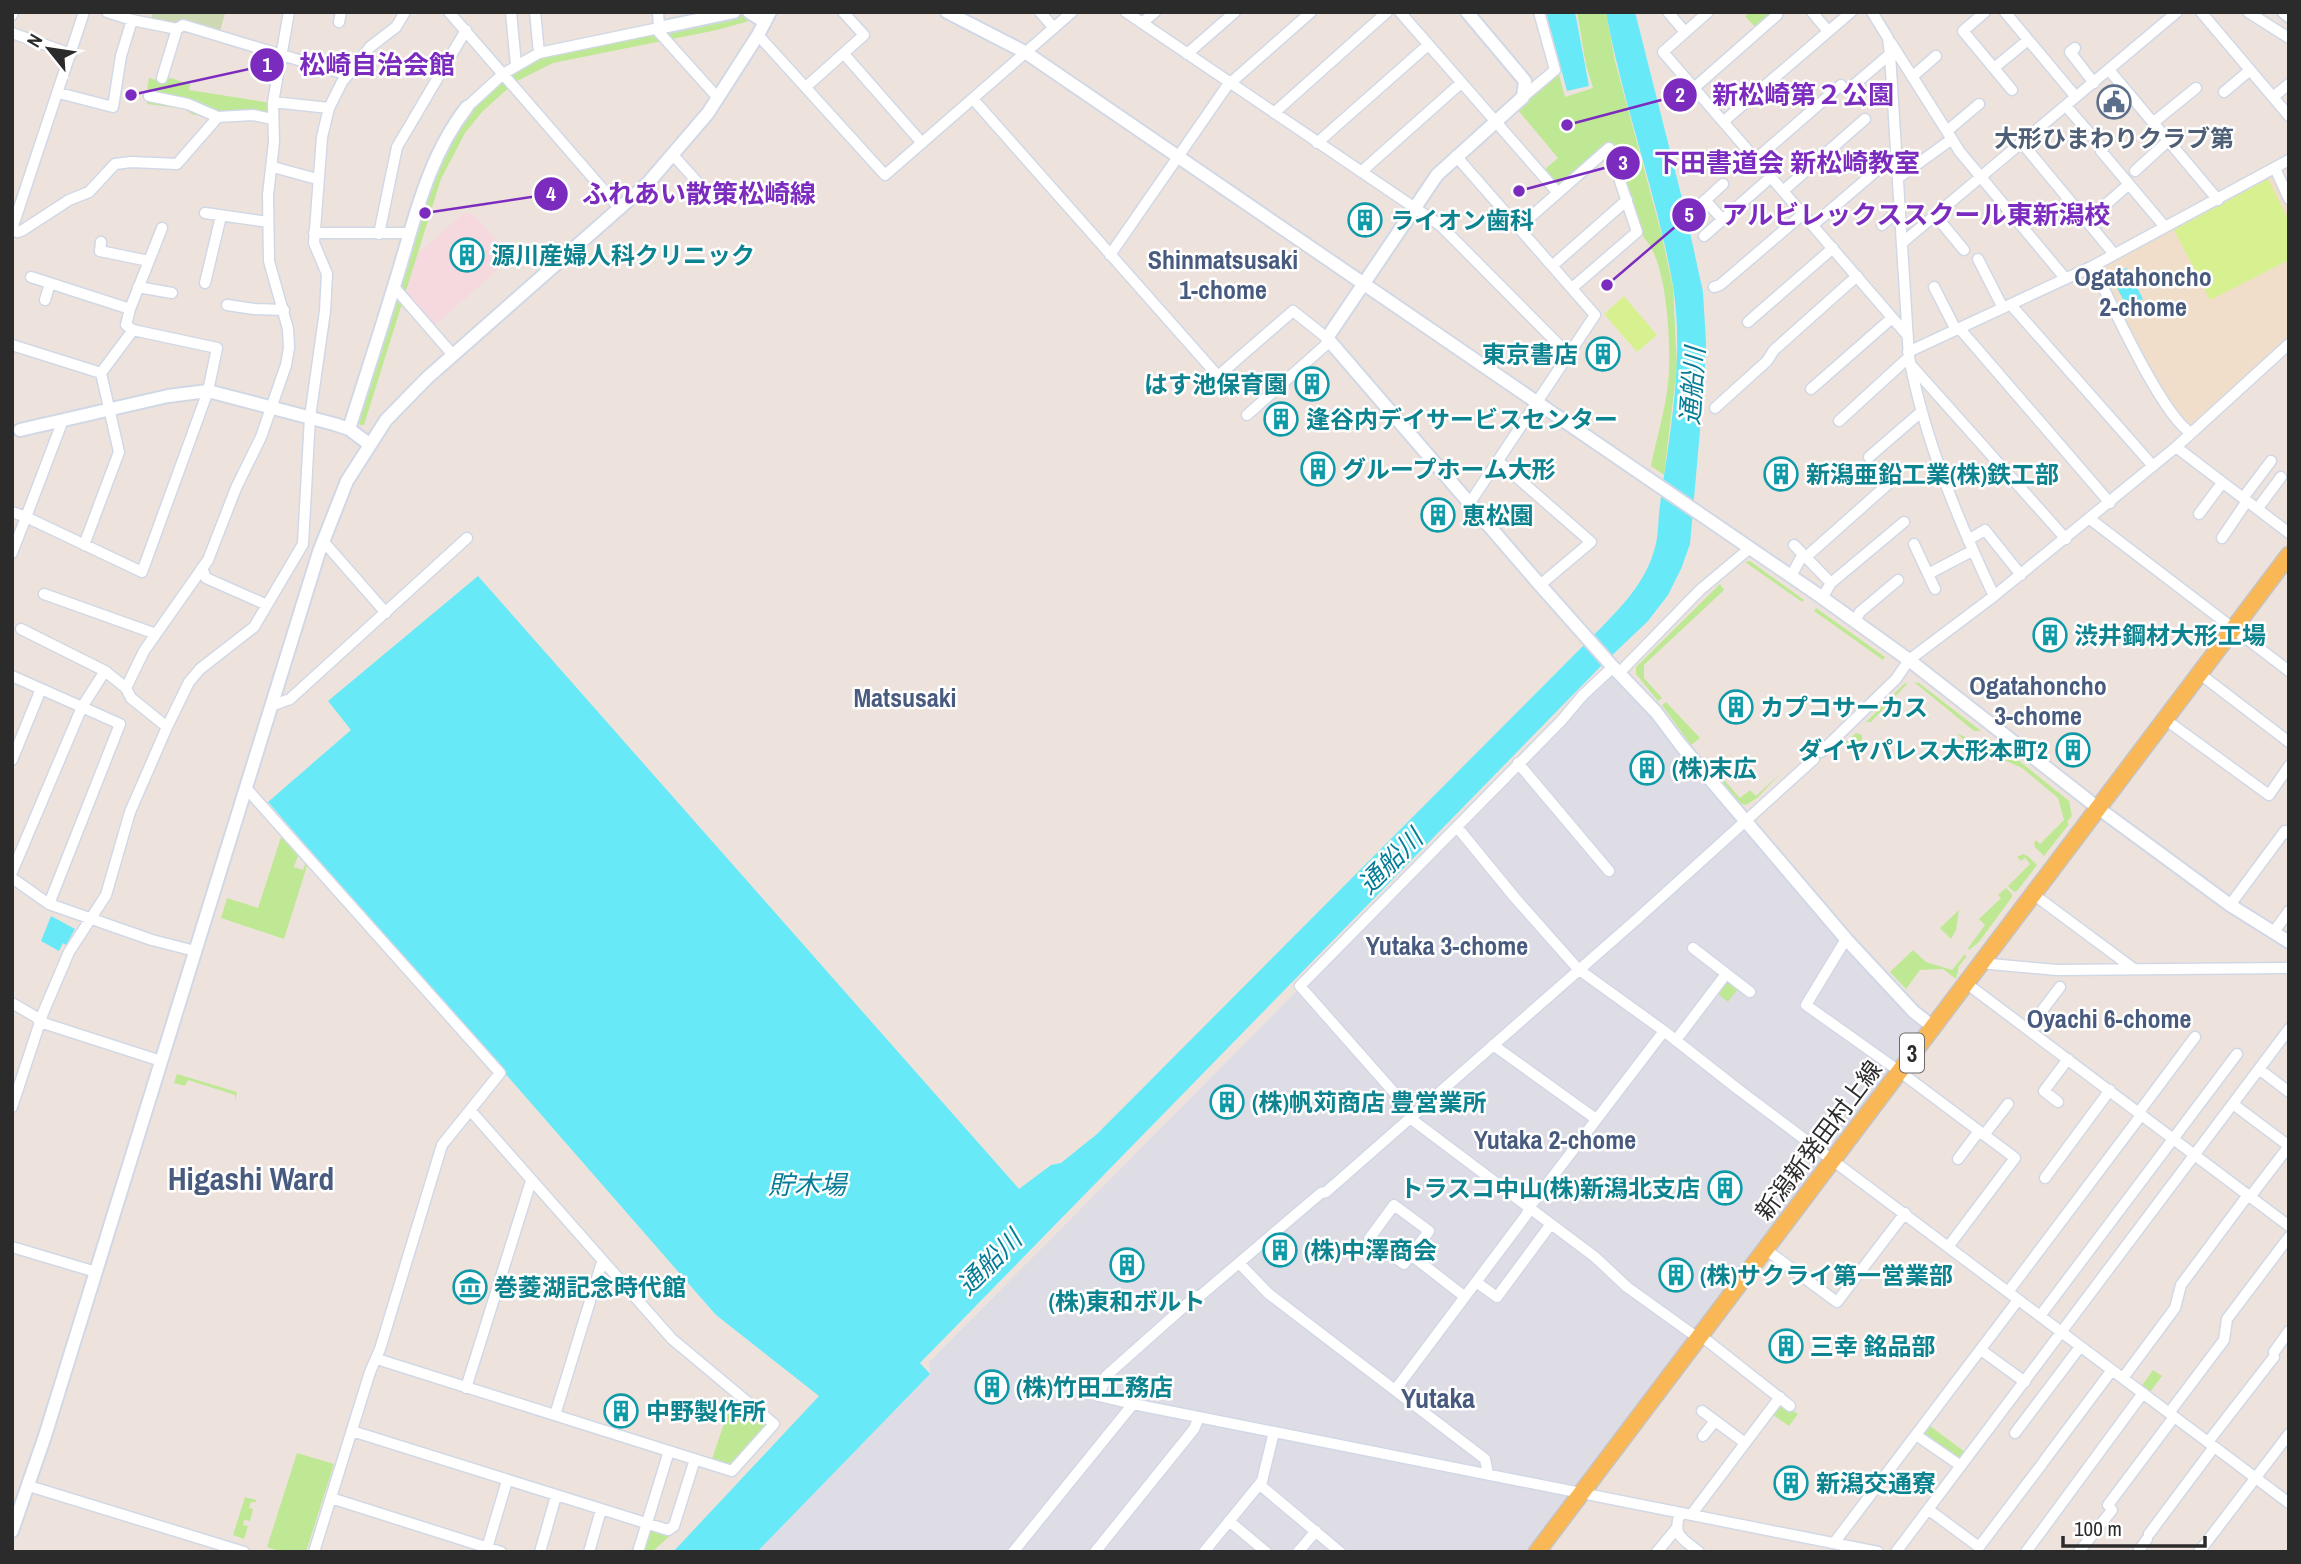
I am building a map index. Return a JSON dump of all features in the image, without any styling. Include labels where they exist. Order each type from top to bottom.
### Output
[{"type":"main road","name":"新潟新発田村上線","points":[[1537,1552],[2289,555]]},
{"type":"street","points":[[84,12],[12,230],[23,230],[69,200],[89,192],[115,164],[177,164],[218,117]]},
{"type":"street","points":[[107,12],[177,29]]},
{"type":"street","points":[[126,688],[156,634],[208,560],[236,488],[273,406],[289,348],[284,310],[270,261],[268,195],[273,167],[272,102],[289,12]]},
{"type":"street","points":[[12,1107],[40,1022],[69,952],[106,895],[130,813],[189,682],[200,669],[254,627],[303,544],[310,417],[325,311],[327,274],[314,243],[322,137],[329,108],[337,90],[370,47],[396,27],[405,12]]},
{"type":"street","points":[[449,12],[620,209]]},
{"type":"street","points":[[511,12],[516,65]]},
{"type":"street","points":[[535,12],[539,53]]},
{"type":"street","points":[[658,12],[658,29],[718,98]]},
{"type":"street","points":[[349,429],[410,233],[441,145],[467,107],[503,74],[539,53],[711,19],[734,12]]},
{"type":"street","points":[[12,1531],[16,1513],[29,1486],[271,706],[339,496],[369,444],[403,401],[620,209],[673,155],[718,98],[768,17],[750,12]]},
{"type":"street","points":[[807,86],[864,35],[843,12]]},
{"type":"street","points":[[947,12],[1025,52],[1705,516],[1909,660],[2098,808],[2230,905],[2289,942]]},
{"type":"street","points":[[1040,12],[1054,28]]},
{"type":"street","points":[[758,35],[885,175],[1072,12]]},
{"type":"street","points":[[1126,12],[1440,225],[1569,355]]},
{"type":"street","points":[[1142,23],[1155,12]]},
{"type":"street","points":[[1187,54],[1234,12]]},
{"type":"street","points":[[1110,255],[1230,84],[1311,12]]},
{"type":"street","points":[[1274,113],[1387,12]]},
{"type":"street","points":[[1400,12],[1558,193]]},
{"type":"street","points":[[1466,12],[1525,80],[1523,97]]},
{"type":"street","points":[[1247,415],[1328,340],[1437,175],[1555,70],[1539,12]]},
{"type":"street","points":[[1668,12],[1685,32]]},
{"type":"street","points":[[1708,12],[1663,52],[1908,336]]},
{"type":"street","points":[[1694,88],[1776,15],[1774,12]]},
{"type":"street","points":[[1812,12],[1828,31]]},
{"type":"street","points":[[1724,121],[1851,12]]},
{"type":"street","points":[[1872,12],[1949,135],[2065,278]]},
{"type":"street","points":[[1985,12],[1963,31],[2011,90]]},
{"type":"street","points":[[1902,243],[2178,12]]},
{"type":"street","points":[[2201,12],[2289,116]]},
{"type":"street","points":[[2248,12],[2289,38]]},
{"type":"street","points":[[2284,12],[2289,16]]},
{"type":"street","points":[[2007,13],[2076,97]]},
{"type":"street","points":[[59,93],[113,107],[121,56],[132,20]]},
{"type":"street","points":[[162,78],[177,29],[183,25],[348,75]]},
{"type":"street","points":[[379,234],[397,147],[466,30]]},
{"type":"street","points":[[12,33],[71,54]]},
{"type":"street","points":[[1888,38],[1909,358],[1921,411],[1937,460],[1972,551],[1994,596]]},
{"type":"street","points":[[1994,68],[2028,40]]},
{"type":"street","points":[[1317,143],[1428,45]]},
{"type":"street","points":[[2075,48],[2070,52],[2094,83]]},
{"type":"street","points":[[844,54],[922,143]]},
{"type":"street","points":[[1756,159],[1890,54]]},
{"type":"street","points":[[1912,77],[1936,56]]},
{"type":"street","points":[[2109,70],[2218,200]]},
{"type":"street","points":[[2224,92],[2250,70]]},
{"type":"street","points":[[1361,172],[1461,83]]},
{"type":"street","points":[[2273,97],[2289,84]]},
{"type":"street","points":[[2154,122],[2196,88]]},
{"type":"street","points":[[149,96],[188,104],[218,117],[253,115],[272,119]]},
{"type":"street","points":[[973,99],[1218,376],[1293,311],[1328,340],[1540,586],[1656,712],[1680,744],[1846,939],[1914,1012],[1932,1026]]},
{"type":"street","points":[[272,102],[329,108]]},
{"type":"street","points":[[1898,178],[1949,135],[1979,104]]},
{"type":"street","points":[[2066,106],[2103,149],[2101,151],[2128,186],[2165,227]]},
{"type":"street","points":[[1783,191],[1865,119]]},
{"type":"street","points":[[2135,171],[2169,140]]},
{"type":"street","points":[[2022,143],[2114,254]]},
{"type":"street","points":[[1519,227],[1609,148],[1637,232],[1572,288]]},
{"type":"street","points":[[1813,226],[1897,153]]},
{"type":"street","points":[[673,155],[709,195]]},
{"type":"street","points":[[1456,156],[1595,315],[1469,504]]},
{"type":"street","points":[[1839,421],[1909,358],[1957,329],[2093,266],[2289,160]]},
{"type":"street","points":[[273,167],[317,179]]},
{"type":"street","points":[[2275,169],[2289,199]]},
{"type":"street","points":[[1704,236],[1771,177]]},
{"type":"street","points":[[1723,184],[1702,204],[1723,220]]},
{"type":"street","points":[[2087,221],[2128,186]]},
{"type":"street","points":[[1552,266],[1627,200]]},
{"type":"street","points":[[1882,225],[1900,209]]},
{"type":"street","points":[[205,214],[268,222]]},
{"type":"street","points":[[1714,287],[1720,285],[1803,214]]},
{"type":"street","points":[[1935,215],[1964,250]]},
{"type":"street","points":[[205,283],[221,216]]},
{"type":"street","points":[[12,512],[142,572],[208,391],[217,348],[133,330],[126,325],[162,228]]},
{"type":"street","points":[[314,233],[410,233]]},
{"type":"street","points":[[102,242],[100,251],[149,261]]},
{"type":"street","points":[[1748,322],[1833,248]]},
{"type":"street","points":[[1978,259],[2007,306],[2153,466]]},
{"type":"street","points":[[2093,266],[2160,393],[2183,428],[2191,433]]},
{"type":"street","points":[[1715,408],[1767,361],[1774,350],[1857,276]]},
{"type":"street","points":[[32,277],[130,309]]},
{"type":"street","points":[[45,300],[50,283]]},
{"type":"street","points":[[138,287],[172,293]]},
{"type":"street","points":[[394,287],[453,355]]},
{"type":"street","points":[[1934,287],[1957,329],[2110,503]]},
{"type":"street","points":[[227,305],[284,310]]},
{"type":"street","points":[[1811,389],[1892,318]]},
{"type":"street","points":[[84,545],[119,452],[101,373],[133,330]]},
{"type":"street","points":[[1878,1552],[1838,1547],[1099,1396],[1106,1376],[1196,1296],[1200,1296],[1321,1193],[1326,1192],[1747,821],[1896,679],[1909,660],[2110,503],[2289,344]]},
{"type":"street","points":[[12,345],[101,373]]},
{"type":"street","points":[[1909,358],[2066,539]]},
{"type":"street","points":[[16,430],[168,396],[208,391],[273,406],[349,429],[369,444]]},
{"type":"street","points":[[1870,457],[1921,411]]},
{"type":"street","points":[[12,552],[63,420]]},
{"type":"street","points":[[2176,447],[2289,533]]},
{"type":"street","points":[[1498,461],[1591,542],[1540,586]]},
{"type":"street","points":[[2222,538],[2271,461]]},
{"type":"street","points":[[2258,508],[2281,477]]},
{"type":"street","points":[[2199,514],[2222,483]]},
{"type":"street","points":[[1791,576],[1805,556],[1887,485]]},
{"type":"street","points":[[2090,519],[2289,671]]},
{"type":"street","points":[[1822,598],[1831,583],[1904,522]]},
{"type":"street","points":[[1968,540],[1984,530],[2021,575]]},
{"type":"street","points":[[271,706],[290,699],[467,538]]},
{"type":"street","points":[[303,544],[321,547],[386,613]]},
{"type":"street","points":[[1914,544],[1935,589]]},
{"type":"street","points":[[1794,545],[1831,583]]},
{"type":"street","points":[[1750,548],[1583,695],[1561,721],[1300,986],[1411,1116],[1528,1209],[1595,1257],[1627,1287],[1790,1406]]},
{"type":"street","points":[[1928,574],[1972,551]]},
{"type":"street","points":[[202,568],[206,578],[267,605]]},
{"type":"street","points":[[1855,621],[1860,612],[1898,580]]},
{"type":"street","points":[[44,594],[156,634]]},
{"type":"street","points":[[21,629],[105,671],[126,688],[131,698],[167,727]]},
{"type":"street","points":[[12,872],[82,707],[105,671]]},
{"type":"street","points":[[2200,674],[2289,742]]},
{"type":"street","points":[[12,676],[120,724],[48,904]]},
{"type":"street","points":[[12,760],[41,689]]},
{"type":"street","points":[[2166,720],[2269,795],[2289,766]]},
{"type":"street","points":[[1518,763],[1609,872]]},
{"type":"street","points":[[246,788],[500,1073],[442,1145],[377,1359],[370,1372],[314,1552]]},
{"type":"street","points":[[1457,827],[1578,969],[2289,1503]]},
{"type":"street","points":[[2230,905],[2285,831],[2289,834]]},
{"type":"street","points":[[12,878],[48,904],[152,940],[195,951]]},
{"type":"street","points":[[2033,894],[2135,970]]},
{"type":"street","points":[[2273,933],[2289,911]]},
{"type":"street","points":[[1846,939],[1806,1005],[1899,1070],[2015,1158],[1948,1247]]},
{"type":"street","points":[[1693,948],[1750,992]]},
{"type":"street","points":[[1980,963],[2057,970],[2289,968]]},
{"type":"street","points":[[1676,1040],[1726,974]]},
{"type":"street","points":[[1966,983],[2289,1226]]},
{"type":"street","points":[[2028,1029],[2060,987]]},
{"type":"street","points":[[12,1003],[40,1022],[161,1061]]},
{"type":"street","points":[[1395,1390],[1664,1031]]},
{"type":"street","points":[[1896,1552],[2287,1035]]},
{"type":"street","points":[[2008,1292],[2195,1037]]},
{"type":"street","points":[[1493,1045],[1597,1119]]},
{"type":"street","points":[[2040,1316],[2237,1054]]},
{"type":"street","points":[[2058,1102],[2044,1091],[2068,1059]]},
{"type":"street","points":[[2259,1069],[2289,1091]]},
{"type":"street","points":[[2045,1178],[2110,1090]]},
{"type":"street","points":[[1958,1159],[2008,1104]]},
{"type":"street","points":[[2123,1378],[2175,1308],[2181,1285],[2289,1146],[2233,1104]]},
{"type":"street","points":[[377,1359],[732,1471],[774,1424],[672,1339],[470,1111]]},
{"type":"street","points":[[466,1388],[531,1181]]},
{"type":"street","points":[[1394,1205],[1429,1231],[1411,1255],[1404,1265],[1369,1239],[1394,1205]]},
{"type":"street","points":[[1765,1249],[1837,1302],[1905,1213]]},
{"type":"street","points":[[1476,1282],[1497,1297],[1551,1224]]},
{"type":"street","points":[[2080,1552],[2224,1340],[2227,1319],[2289,1237]]},
{"type":"street","points":[[12,1247],[96,1272]]},
{"type":"street","points":[[1411,1255],[1465,1297]]},
{"type":"street","points":[[555,1415],[602,1262]]},
{"type":"street","points":[[1239,1264],[1269,1294],[1485,1458],[1488,1474]]},
{"type":"street","points":[[1838,1547],[1916,1435],[2018,1300]]},
{"type":"street","points":[[2138,1552],[2289,1331]]},
{"type":"street","points":[[2015,1433],[2080,1347]]},
{"type":"street","points":[[1981,1350],[2025,1381]]},
{"type":"street","points":[[1929,1510],[1979,1547],[2112,1370]]},
{"type":"street","points":[[2026,1552],[2143,1393]]},
{"type":"street","points":[[1657,1552],[1780,1397]]},
{"type":"street","points":[[1013,1552],[1133,1404]]},
{"type":"street","points":[[1702,1411],[1745,1443]]},
{"type":"street","points":[[1095,1552],[1194,1429],[1199,1417]]},
{"type":"street","points":[[1703,1436],[1715,1420]]},
{"type":"street","points":[[352,1431],[668,1530],[674,1526],[695,1459]]},
{"type":"street","points":[[1204,1552],[1262,1481],[1274,1432]]},
{"type":"street","points":[[2199,1552],[2289,1434]]},
{"type":"street","points":[[1916,1435],[1961,1466]]},
{"type":"street","points":[[638,1552],[669,1451]]},
{"type":"street","points":[[487,1548],[508,1480]]},
{"type":"street","points":[[1259,1485],[1340,1552]]},
{"type":"street","points":[[29,1486],[244,1552]]},
{"type":"street","points":[[540,1552],[556,1496]]},
{"type":"street","points":[[331,1498],[469,1547],[501,1552]]},
{"type":"street","points":[[589,1552],[601,1510]]},
{"type":"street","points":[[1229,1521],[1266,1552]]},
{"type":"street","points":[[1676,1529],[1683,1539],[1699,1552]]},
{"type":"street","points":[[1298,1552],[1316,1531]]},
{"type":"shaded area","points":[[2271,175],[2289,209],[2289,340],[2191,429],[2183,425],[2161,392],[2097,268]]},
{"type":"shaded area","points":[[464,213],[472,213],[512,257],[433,327],[404,293],[417,254]]},
{"type":"shaded area","points":[[1611,674],[1744,819],[1811,903],[1924,1029],[1532,1552],[757,1552],[930,1374],[929,1362]]},
{"type":"green space","points":[[153,12],[228,12],[225,13],[220,31],[151,19]]},
{"type":"green space","points":[[1577,12],[1606,12],[1615,61],[1661,232],[1673,288],[1677,367],[1664,475],[1651,466],[1668,382],[1666,300],[1658,264],[1644,238],[1611,142],[1561,185],[1556,185],[1543,171],[1558,158],[1517,109],[1558,71],[1565,97],[1593,88],[1586,65]]},
{"type":"green space","points":[[1750,12],[1770,14],[1755,27],[1745,16]]},
{"type":"green space","points":[[743,13],[750,18],[749,21],[553,63],[515,82],[482,112],[465,133],[441,179],[364,425],[360,425],[356,419],[434,167],[468,109],[500,80],[537,58]]},
{"type":"green space","points":[[167,77],[190,84],[189,90],[271,103],[270,116],[193,115],[185,109],[147,104],[149,78],[165,82]]},
{"type":"green space","points":[[2268,179],[2289,221],[2289,260],[2210,300],[2174,230]]},
{"type":"green space","points":[[1624,296],[1657,335],[1637,352],[1604,314]]},
{"type":"green space","points":[[1750,561],[1804,600],[1802,602],[1745,562]]},
{"type":"green space","points":[[1720,584],[1724,590],[1644,665],[1644,678],[1662,698],[1658,701],[1636,674],[1636,667]]},
{"type":"green space","points":[[1816,608],[1885,657],[1883,660],[1814,611]]},
{"type":"green space","points":[[1914,682],[1919,683],[1981,731],[1974,731]]},
{"type":"green space","points":[[1908,683],[1871,722],[1866,722],[1904,684]]},
{"type":"green space","points":[[1666,702],[1700,738],[1691,745],[1662,705]]},
{"type":"green space","points":[[1856,733],[1862,735],[1862,741],[1851,752],[1844,744]]},
{"type":"green space","points":[[1956,733],[2001,753],[1994,746],[2002,747],[2069,801],[2072,816],[2067,822],[2069,824],[2044,856],[2034,843],[2036,840],[2040,844],[2064,820],[2058,798],[2022,768],[1970,745]]},
{"type":"green space","points":[[1706,759],[1740,798],[1750,790],[1756,796],[1782,772],[1757,798],[1746,805],[1741,804],[1704,761]]},
{"type":"green space","points":[[282,834],[298,856],[294,867],[303,870],[305,864],[307,866],[284,939],[221,918],[227,898],[258,908]]},
{"type":"green space","points":[[2023,854],[2037,865],[2014,892],[2008,886],[2030,864],[2025,858],[2021,861],[2017,857]]},
{"type":"green space","points":[[2006,888],[2012,897],[1979,942],[1969,950],[1985,925],[1979,919],[2001,898],[1998,895]]},
{"type":"green space","points":[[1959,910],[1956,930],[1951,939],[1940,928]]},
{"type":"green space","points":[[1913,950],[1926,962],[1952,970],[1965,954],[1966,957],[1959,966],[1956,979],[1943,969],[1920,970],[1906,989],[1890,972]]},
{"type":"green space","points":[[1726,974],[1741,985],[1728,1002],[1714,991]]},
{"type":"green space","points":[[177,1074],[237,1092],[235,1102],[235,1095],[188,1080],[185,1086],[174,1083]]},
{"type":"green space","points":[[2153,1370],[2162,1376],[2148,1395],[2140,1388]]},
{"type":"green space","points":[[733,1397],[765,1423],[766,1429],[734,1462],[727,1464],[712,1459]]},
{"type":"green space","points":[[1779,1401],[1798,1414],[1789,1426],[1770,1413]]},
{"type":"green space","points":[[1926,1423],[1969,1455],[1963,1462],[1920,1437]]},
{"type":"green space","points":[[297,1453],[334,1464],[306,1552],[282,1552],[267,1547]]},
{"type":"green space","points":[[245,1497],[256,1502],[251,1502],[249,1508],[253,1509],[250,1521],[244,1520],[243,1525],[248,1526],[244,1539],[233,1535]]},
{"type":"green space","points":[[653,1527],[673,1533],[652,1552],[642,1552],[649,1529]]},
{"type":"water","points":[[1546,12],[1575,12],[1589,86],[1567,91]]},
{"type":"water","name":"貯木場","points":[[1606,12],[1635,12],[1703,292],[1706,343],[1704,385],[1690,544],[1668,595],[1648,621],[920,1363],[930,1374],[757,1552],[673,1552],[819,1396],[716,1315],[268,802],[351,730],[328,701],[478,576],[1019,1189],[1051,1165],[1061,1163],[1097,1134],[1605,623],[1625,602],[1649,565],[1657,537],[1675,393],[1676,307],[1658,217],[1621,81]]},
{"type":"water","points":[[2127,268],[2143,299],[2127,307],[2111,276]]},
{"type":"water","points":[[51,916],[75,929],[66,945],[63,943],[59,951],[41,941]]},
{"type":"place","name":"松崎自治会館","points":[[131,95]]},
{"type":"place","name":"大形ひまわりクラブ第","points":[[2114,102]]},
{"type":"place","name":"新松崎第２公園","points":[[1567,125]]},
{"type":"place","name":"下田書道会 新松崎教室","points":[[1519,191]]},
{"type":"place","name":"ふれあい散策松崎線","points":[[425,213]]},
{"type":"place","name":"ライオン歯科","points":[[1365,220]]},
{"type":"place","name":"源川産婦人科クリニック","points":[[467,255]]},
{"type":"place","name":"アルビレックススクール東新潟校","points":[[1607,285]]},
{"type":"place","name":"東京書店","points":[[1603,354]]},
{"type":"place","name":"はす池保育園","points":[[1312,384]]},
{"type":"place","name":"逢谷内デイサービスセンター","points":[[1281,419]]},
{"type":"place","name":"グループホーム大形","points":[[1318,469]]},
{"type":"place","name":"新潟亜鉛工業(株)鉄工部","points":[[1781,474]]},
{"type":"place","name":"恵松園","points":[[1438,515]]},
{"type":"place","name":"渋井鋼材大形工場","points":[[2050,635]]},
{"type":"place","name":"カプコサーカス","points":[[1736,707]]},
{"type":"place","name":"ダイヤパレス大形本町2","points":[[2073,750]]},
{"type":"place","name":"(株)末広","points":[[1647,768]]},
{"type":"place","name":"(株)帆苅商店 豊営業所","points":[[1227,1102]]},
{"type":"place","name":"トラスコ中山(株)新潟北支店","points":[[1725,1188]]},
{"type":"place","name":"(株)中澤商会","points":[[1280,1250]]},
{"type":"place","name":"(株)東和ボルト","points":[[1127,1265]]},
{"type":"place","name":"(株)サクライ第一営業部","points":[[1676,1275]]},
{"type":"place","name":"巻菱湖記念時代館","points":[[470,1287]]},
{"type":"place","name":"三幸 銘品部","points":[[1786,1346]]},
{"type":"place","name":"(株)竹田工務店","points":[[992,1387]]},
{"type":"place","name":"中野製作所","points":[[621,1411]]},
{"type":"place","name":"新潟交通寮","points":[[1791,1483]]},
{"type":"district","name":"Shinmatsusaki 1-chome","points":[[1223,274]]},
{"type":"district","name":"Ogatahoncho 2-chome","points":[[2143,291]]},
{"type":"district","name":"Matsusaki","points":[[905,697]]},
{"type":"district","name":"Ogatahoncho 3-chome","points":[[2038,700]]},
{"type":"district","name":"Yutaka 3-chome","points":[[1447,945]]},
{"type":"district","name":"Oyachi 6-chome","points":[[2109,1018]]},
{"type":"district","name":"Yutaka 2-chome","points":[[1555,1139]]},
{"type":"district","name":"Higashi Ward","points":[[251,1178]]},
{"type":"district","name":"Yutaka","points":[[1438,1398]]},
{"type":"water label","name":"通船川","points":[[1692,386]]},
{"type":"water label","name":"通船川","points":[[1390,861]]},
{"type":"water label","name":"通船川","points":[[989,1262]]}]
